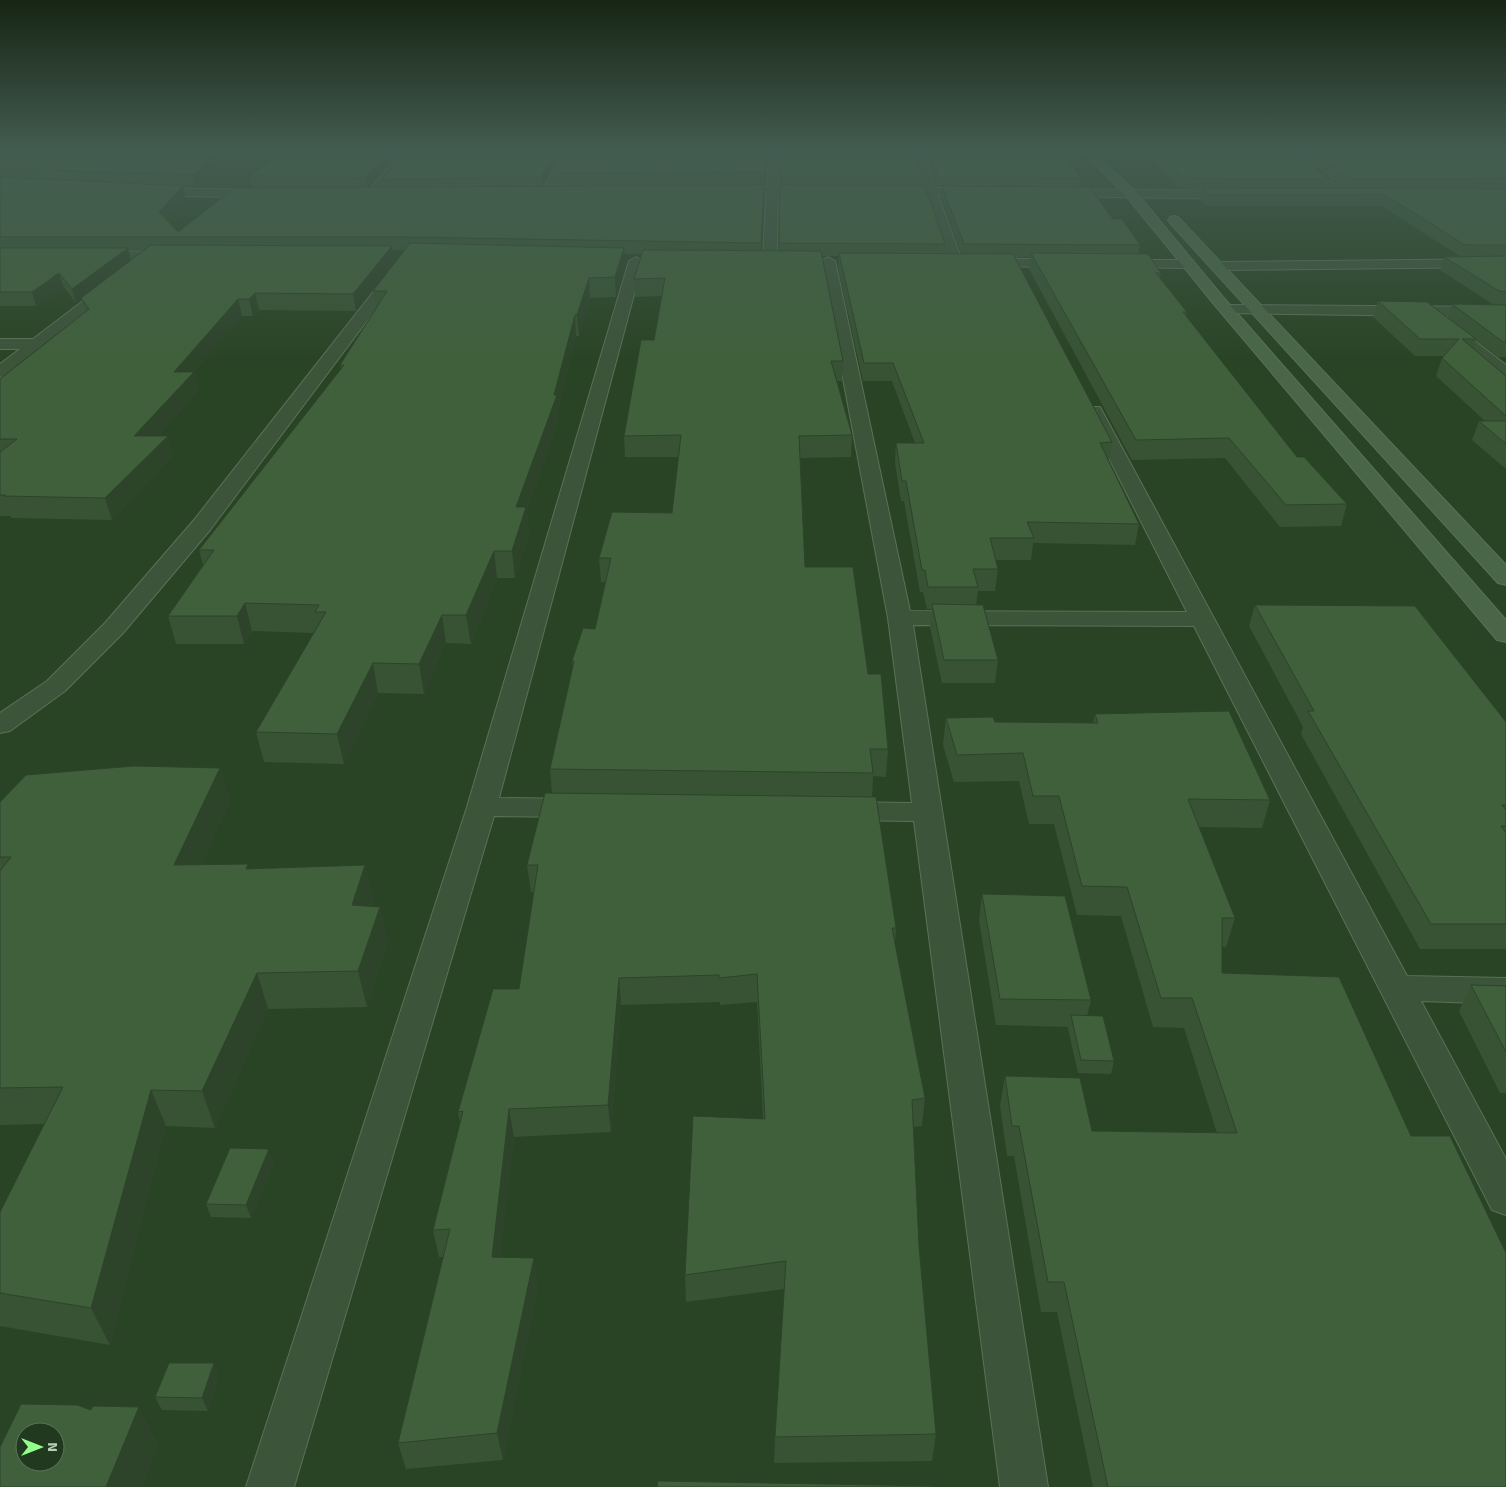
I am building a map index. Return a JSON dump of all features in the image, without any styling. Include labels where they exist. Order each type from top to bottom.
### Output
[{"type":"main road","points":[[1152,219],[1506,635]]},
{"type":"main road","points":[[1173,219],[1506,578]]},
{"type":"street","points":[[770,260],[772,219]]},
{"type":"street","points":[[940,219],[955,261]]},
{"type":"street","points":[[80,255],[189,256]]},
{"type":"street","points":[[0,372],[150,256]]},
{"type":"street","points":[[0,725],[56,686],[120,621],[202,525],[408,256]]},
{"type":"street","points":[[270,1487],[482,807],[588,437],[636,261]]},
{"type":"street","points":[[828,261],[900,618],[1024,1487]]},
{"type":"street","points":[[936,261],[1083,264]]},
{"type":"street","points":[[1216,266],[1506,263]]},
{"type":"street","points":[[1017,264],[1031,290]]},
{"type":"street","points":[[1102,264],[1188,264]]},
{"type":"street","points":[[1227,310],[1506,312]]},
{"type":"street","points":[[1426,311],[1506,373]]},
{"type":"street","points":[[0,344],[38,344]]},
{"type":"street","points":[[1080,385],[1506,1198]]},
{"type":"street","points":[[900,618],[1203,619]]},
{"type":"street","points":[[482,807],[601,808]]},
{"type":"street","points":[[819,811],[928,812]]},
{"type":"street","points":[[1397,988],[1506,991]]},
{"type":"building","points":[[0,219],[166,219],[178,232],[194,219],[762,219],[761,243],[406,237],[0,237]]},
{"type":"building","points":[[779,219],[937,219],[945,244],[779,243]]},
{"type":"building","points":[[955,219],[1122,219],[1140,245],[964,244]]},
{"type":"building","points":[[1424,219],[1506,219],[1506,245],[1465,245]]},
{"type":"building","points":[[410,243],[624,248],[615,277],[589,278],[577,315],[575,315],[554,395],[557,395],[516,507],[526,507],[512,551],[494,551],[466,615],[442,615],[419,664],[373,663],[337,734],[256,732],[326,612],[315,612],[319,605],[245,603],[237,616],[168,616],[214,550],[199,550],[344,365],[340,365],[387,291],[373,291]]},
{"type":"building","points":[[151,245],[392,246],[353,294],[255,293],[249,299],[238,299],[174,372],[194,372],[134,436],[168,436],[105,498],[0,495],[0,452],[17,439],[0,439],[0,379],[89,309],[81,298]]},
{"type":"building","points":[[0,248],[128,248],[72,289],[59,273],[32,292],[0,292]]},
{"type":"building","points":[[643,250],[821,251],[843,361],[831,361],[852,435],[799,436],[805,567],[853,567],[868,674],[881,674],[888,749],[870,749],[873,773],[550,769],[574,661],[572,661],[583,628],[595,629],[611,558],[599,558],[612,512],[672,513],[681,435],[624,436],[641,340],[654,340],[665,278],[634,279]]},
{"type":"building","points":[[839,253],[1013,254],[1112,442],[1100,443],[1139,524],[1027,522],[1034,538],[990,538],[998,569],[973,569],[978,587],[928,587],[925,570],[922,570],[906,481],[902,481],[896,443],[924,443],[893,363],[864,363]]},
{"type":"building","points":[[1031,253],[1148,254],[1161,273],[1156,273],[1187,312],[1183,312],[1297,457],[1304,457],[1347,504],[1286,505],[1229,438],[1136,440]]},
{"type":"building","points":[[1506,256],[1506,292],[1499,291],[1444,257]]},
{"type":"building","points":[[1378,301],[1427,302],[1476,339],[1462,339],[1506,376],[1506,416],[1442,358],[1459,339],[1420,339]]},
{"type":"building","points":[[1452,304],[1506,305],[1506,342],[1503,342]]},
{"type":"building","points":[[1479,421],[1506,421],[1506,444]]},
{"type":"building","points":[[932,604],[983,605],[998,660],[944,660]]},
{"type":"building","points":[[1255,605],[1415,606],[1506,722],[1506,805],[1502,805],[1506,810],[1506,826],[1501,826],[1506,833],[1506,924],[1431,924],[1308,711],[1314,711]]},
{"type":"building","points":[[1229,711],[1270,800],[1188,799],[1235,918],[1222,918],[1222,973],[1339,977],[1411,1136],[1450,1136],[1506,1253],[1506,1487],[1108,1487],[1064,1282],[1048,1282],[1019,1126],[1012,1126],[1005,1076],[1080,1078],[1092,1131],[1237,1133],[1192,998],[1161,998],[1127,887],[1082,886],[1059,796],[1033,796],[1023,753],[957,755],[946,718],[993,717],[995,722],[1098,723],[1095,714]]},
{"type":"building","points":[[134,766],[220,768],[174,865],[248,864],[246,869],[365,865],[352,905],[380,907],[358,971],[257,973],[202,1091],[151,1090],[91,1308],[0,1293],[0,1212],[63,1087],[0,1088],[0,871],[11,857],[0,857],[0,802],[26,775]]},
{"type":"building","points":[[545,793],[876,797],[896,928],[892,928],[925,1098],[912,1100],[919,1246],[936,1434],[775,1437],[786,1261],[685,1275],[693,1116],[765,1119],[757,974],[719,978],[719,975],[619,978],[608,1105],[509,1109],[492,1257],[534,1258],[497,1433],[398,1443],[450,1229],[433,1230],[463,1111],[458,1112],[493,989],[519,989],[538,865],[527,865]]},
{"type":"building","points":[[982,894],[1065,896],[1091,1000],[1000,999]]},
{"type":"building","points":[[1471,985],[1506,986],[1506,1052]]},
{"type":"building","points":[[1071,1015],[1103,1016],[1114,1061],[1081,1060]]},
{"type":"building","points":[[230,1148],[269,1149],[246,1205],[206,1204]]},
{"type":"building","points":[[169,1363],[214,1363],[202,1398],[155,1397]]},
{"type":"building","points":[[21,1404],[77,1405],[91,1410],[93,1406],[139,1407],[106,1487],[0,1487],[0,1447]]},
{"type":"building","points":[[658,1481],[933,1486],[933,1487],[657,1487]]}]
